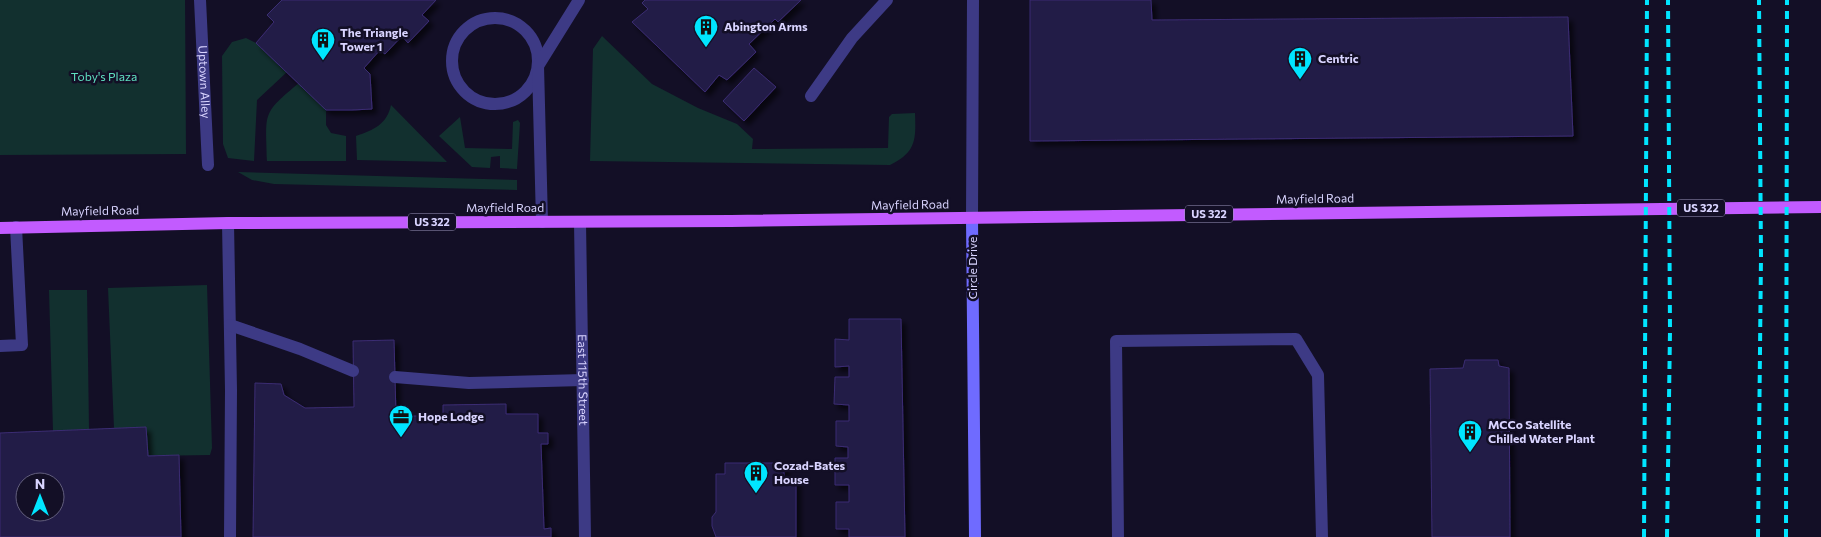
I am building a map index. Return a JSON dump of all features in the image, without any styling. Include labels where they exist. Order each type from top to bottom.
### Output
[{"type":"main road","name":"Mayfield Road","points":[[0,228],[228,223],[580,222],[1821,207]]},
{"type":"street","name":"Uptown Alley","points":[[200,0],[208,165]]},
{"type":"street","points":[[542,222],[538,66],[538,52],[532,38],[522,27],[510,20],[495,17],[480,20],[467,27],[458,38],[452,52],[451,66],[455,79],[463,91],[474,100],[487,104],[508,102],[526,92],[534,80],[538,66],[579,0]]},
{"type":"street","points":[[811,96],[852,38],[887,0]]},
{"type":"street","name":"Circle Drive","points":[[973,0],[972,218],[975,537]]},
{"type":"street","name":"East 115th Street","points":[[580,222],[585,537]]},
{"type":"street","points":[[228,223],[230,537]]},
{"type":"street","points":[[0,346],[22,345],[16,228]]},
{"type":"street","points":[[230,325],[300,349],[353,371]]},
{"type":"street","points":[[1118,537],[1116,341],[1296,339],[1318,375],[1322,537]]},
{"type":"street","points":[[395,377],[469,384],[583,380]]},
{"type":"green space","name":"Toby's Plaza","points":[[0,0],[185,0],[186,154],[0,155]]},
{"type":"green space","points":[[602,36],[652,84],[698,108],[737,124],[753,139],[752,149],[888,148],[889,117],[892,114],[915,113],[913,144],[905,155],[890,165],[590,161],[593,49]]},
{"type":"green space","points":[[246,38],[256,43],[287,72],[257,100],[254,161],[228,158],[223,144],[222,56],[232,42]]},
{"type":"green space","points":[[300,82],[326,110],[326,125],[331,133],[346,136],[346,161],[267,161],[266,132],[268,115],[278,101]]},
{"type":"green space","points":[[391,105],[447,162],[357,160],[356,136],[383,122]]},
{"type":"green space","points":[[460,117],[465,148],[512,149],[513,122],[518,120],[520,123],[517,169],[500,168],[500,156],[491,157],[490,168],[472,167],[439,136]]},
{"type":"green space","points":[[238,172],[517,180],[517,190],[274,184],[252,180]]},
{"type":"green space","points":[[207,285],[212,448],[210,455],[148,456],[146,428],[114,428],[108,288]]},
{"type":"green space","points":[[49,290],[87,290],[89,429],[53,431]]},
{"type":"building","name":"The Triangle Tower 1","points":[[282,0],[436,0],[422,15],[429,21],[408,43],[402,36],[385,54],[380,50],[364,68],[370,74],[372,109],[326,110],[256,43],[274,22],[267,15]]},
{"type":"building","name":"Abington Arms","points":[[645,0],[801,0],[778,22],[775,19],[749,44],[756,52],[727,80],[719,75],[705,92],[632,22],[648,9],[642,3]]},
{"type":"building","name":"Centric","points":[[1030,0],[1151,0],[1152,20],[1568,17],[1573,136],[1030,141]]},
{"type":"building","points":[[754,68],[776,87],[744,121],[723,101]]},
{"type":"building","points":[[849,319],[901,319],[905,537],[849,537],[849,529],[836,529],[836,502],[849,502],[849,485],[835,485],[835,458],[848,458],[848,447],[836,446],[836,421],[849,421],[849,405],[834,404],[835,377],[849,377],[849,366],[835,367],[835,339],[849,340]]},
{"type":"building","name":"Hope Lodge","points":[[394,340],[396,416],[443,416],[443,405],[506,404],[506,414],[538,414],[538,433],[548,433],[548,444],[541,444],[544,529],[551,528],[551,537],[253,537],[255,383],[281,384],[284,395],[305,408],[354,407],[353,341]]},
{"type":"building","name":"MCCo Satellite Chilled Water Plant","points":[[1465,360],[1498,360],[1499,366],[1509,368],[1510,537],[1432,537],[1430,369],[1463,368]]},
{"type":"building","points":[[146,427],[148,456],[179,455],[181,537],[0,537],[0,433]]},
{"type":"building","name":"Cozad-Bates House","points":[[725,463],[784,463],[784,477],[796,477],[796,537],[716,537],[712,526],[712,517],[716,512],[716,474],[725,474]]},
{"type":"railway","points":[[1644,537],[1647,0]]},
{"type":"railway","points":[[1667,537],[1670,331],[1668,0]]},
{"type":"railway","points":[[1758,537],[1761,257],[1759,0]]},
{"type":"railway","points":[[1786,537],[1787,0]]},
{"type":"place","name":"Abington Arms","points":[[706,48]]},
{"type":"place","name":"The Triangle Tower 1","points":[[323,61]]},
{"type":"place","name":"Centric","points":[[1300,80]]},
{"type":"place","name":"Hope Lodge","points":[[401,438]]},
{"type":"place","name":"MCCo Satellite Chilled Water Plant","points":[[1470,453]]},
{"type":"place","name":"Cozad-Bates House","points":[[756,494]]}]
